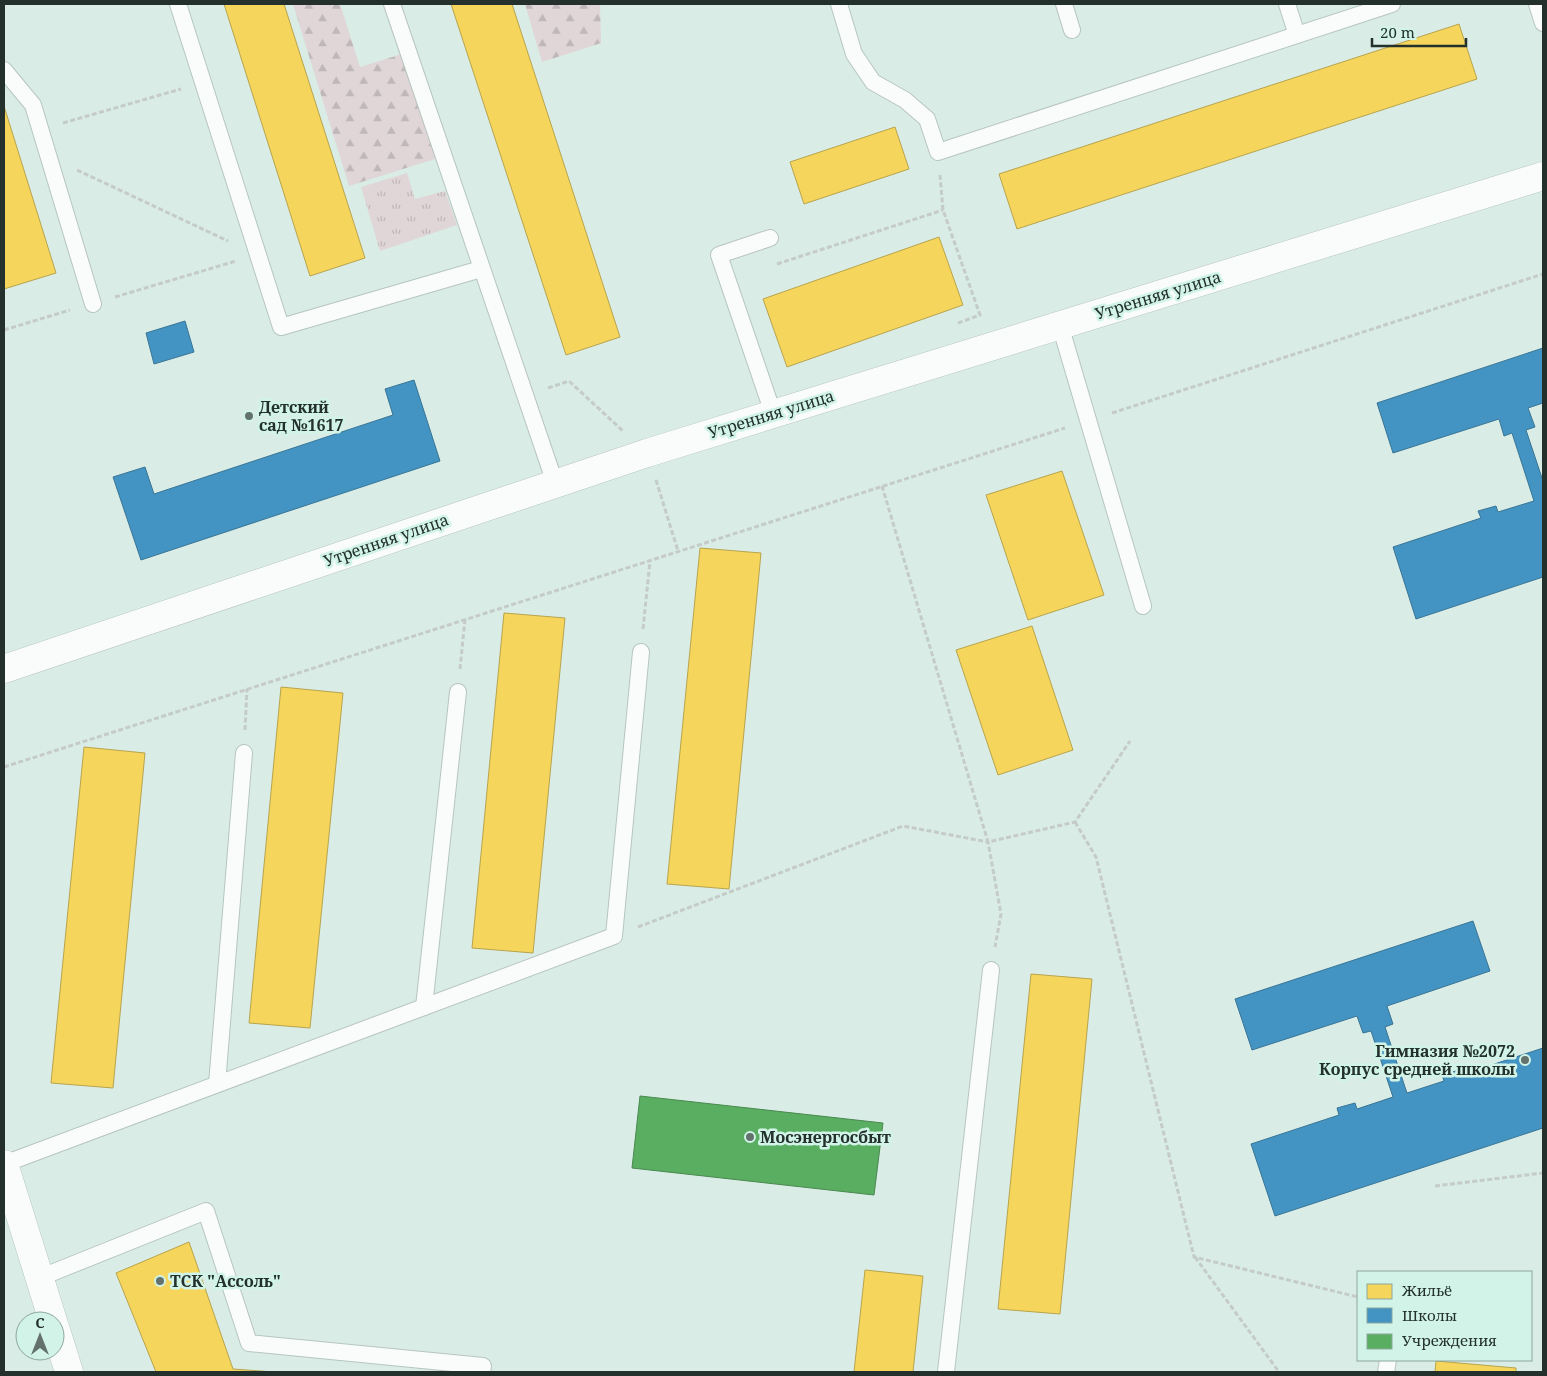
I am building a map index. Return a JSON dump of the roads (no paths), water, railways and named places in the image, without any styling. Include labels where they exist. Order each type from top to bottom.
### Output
[{"type":"street","name":"Утренняя улица","points":[[4,669],[555,484],[773,414],[1543,176]]},
{"type":"street","points":[[4,1164],[50,1311]]},
{"type":"street","points":[[65,1359],[69,1372]]},
{"type":"lane","points":[[178,4],[281,327],[481,269]]},
{"type":"lane","points":[[392,4],[555,484]]},
{"type":"lane","points":[[839,4],[854,54],[873,82],[905,100],[927,119],[938,152],[1392,4]]},
{"type":"lane","points":[[1064,4],[1072,30]]},
{"type":"lane","points":[[1287,4],[1296,35]]},
{"type":"lane","points":[[1537,4],[1543,23]]},
{"type":"lane","points":[[4,70],[33,105],[93,304]]},
{"type":"lane","points":[[770,238],[720,255],[773,414]]},
{"type":"lane","points":[[1060,325],[1143,606]]},
{"type":"lane","points":[[4,1164],[614,936],[641,652]]},
{"type":"lane","points":[[424,1007],[458,692]]},
{"type":"lane","points":[[217,1084],[244,753]]},
{"type":"lane","points":[[946,1372],[992,970]]},
{"type":"lane","points":[[39,1278],[206,1211],[249,1343],[482,1366],[482,1372]]},
{"type":"place","name":"Детский сад №1617","points":[[249,416]]},
{"type":"place","name":"Гимназия №2072 Корпус средней школы","points":[[1525,1060]]},
{"type":"place","name":"Мосэнергосбыт","points":[[750,1137]]},
{"type":"place","name":"ТСК \"Ассоль\"","points":[[160,1281]]}]
